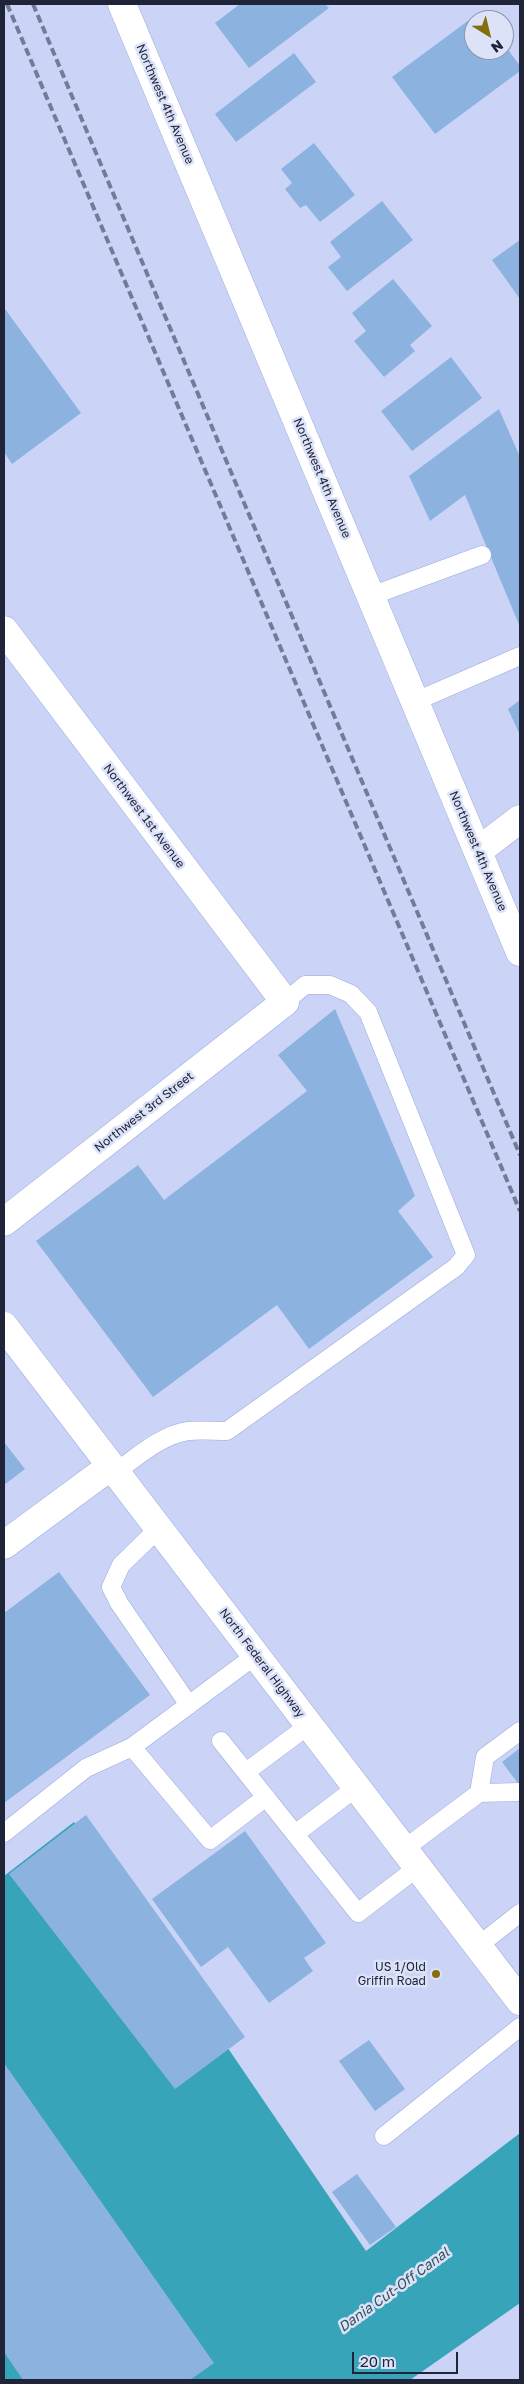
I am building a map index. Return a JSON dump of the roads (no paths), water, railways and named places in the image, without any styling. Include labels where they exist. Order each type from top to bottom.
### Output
[{"type":"street","name":"Northwest 4th Avenue","points":[[122,4],[416,700],[520,952]]},
{"type":"street","name":"Northwest 1st Avenue","points":[[4,630],[285,1002]]},
{"type":"street","points":[[478,851],[520,820]]},
{"type":"street","name":"Northwest 3rd Street","points":[[4,1222],[285,1002]]},
{"type":"street","name":"North Federal Highway","points":[[4,1326],[520,2001]]},
{"type":"street","points":[[4,1545],[113,1469]]},
{"type":"lane","points":[[371,596],[482,555]]},
{"type":"lane","points":[[416,700],[520,656]]},
{"type":"lane","points":[[113,1469],[160,1441],[187,1431],[227,1431],[456,1267],[466,1255],[368,1012],[351,994],[330,985],[305,985],[285,1002]]},
{"type":"lane","points":[[159,1528],[121,1565],[111,1586],[119,1604],[189,1705]]},
{"type":"lane","points":[[4,1834],[86,1768],[132,1747],[256,1655]]},
{"type":"lane","points":[[246,1772],[309,1725]]},
{"type":"lane","points":[[221,1741],[358,1914],[411,1858],[479,1793],[485,1758],[520,1731]]},
{"type":"lane","points":[[132,1747],[210,1840],[266,1797]]},
{"type":"lane","points":[[295,1834],[357,1787]]},
{"type":"lane","points":[[479,1793],[520,1792]]},
{"type":"lane","points":[[478,1946],[520,1913]]},
{"type":"lane","points":[[384,2136],[520,2027]]},
{"type":"water","name":"Dania Cut-Off Canal","points":[[74,1822],[366,2251],[520,2133],[520,2303],[410,2380],[4,2380],[4,1876]]},
{"type":"railway","points":[[7,4],[520,1211]]},
{"type":"railway","points":[[33,4],[520,1155]]},
{"type":"place","name":"US 1/Old Griffin Road","points":[[436,1974]]}]
